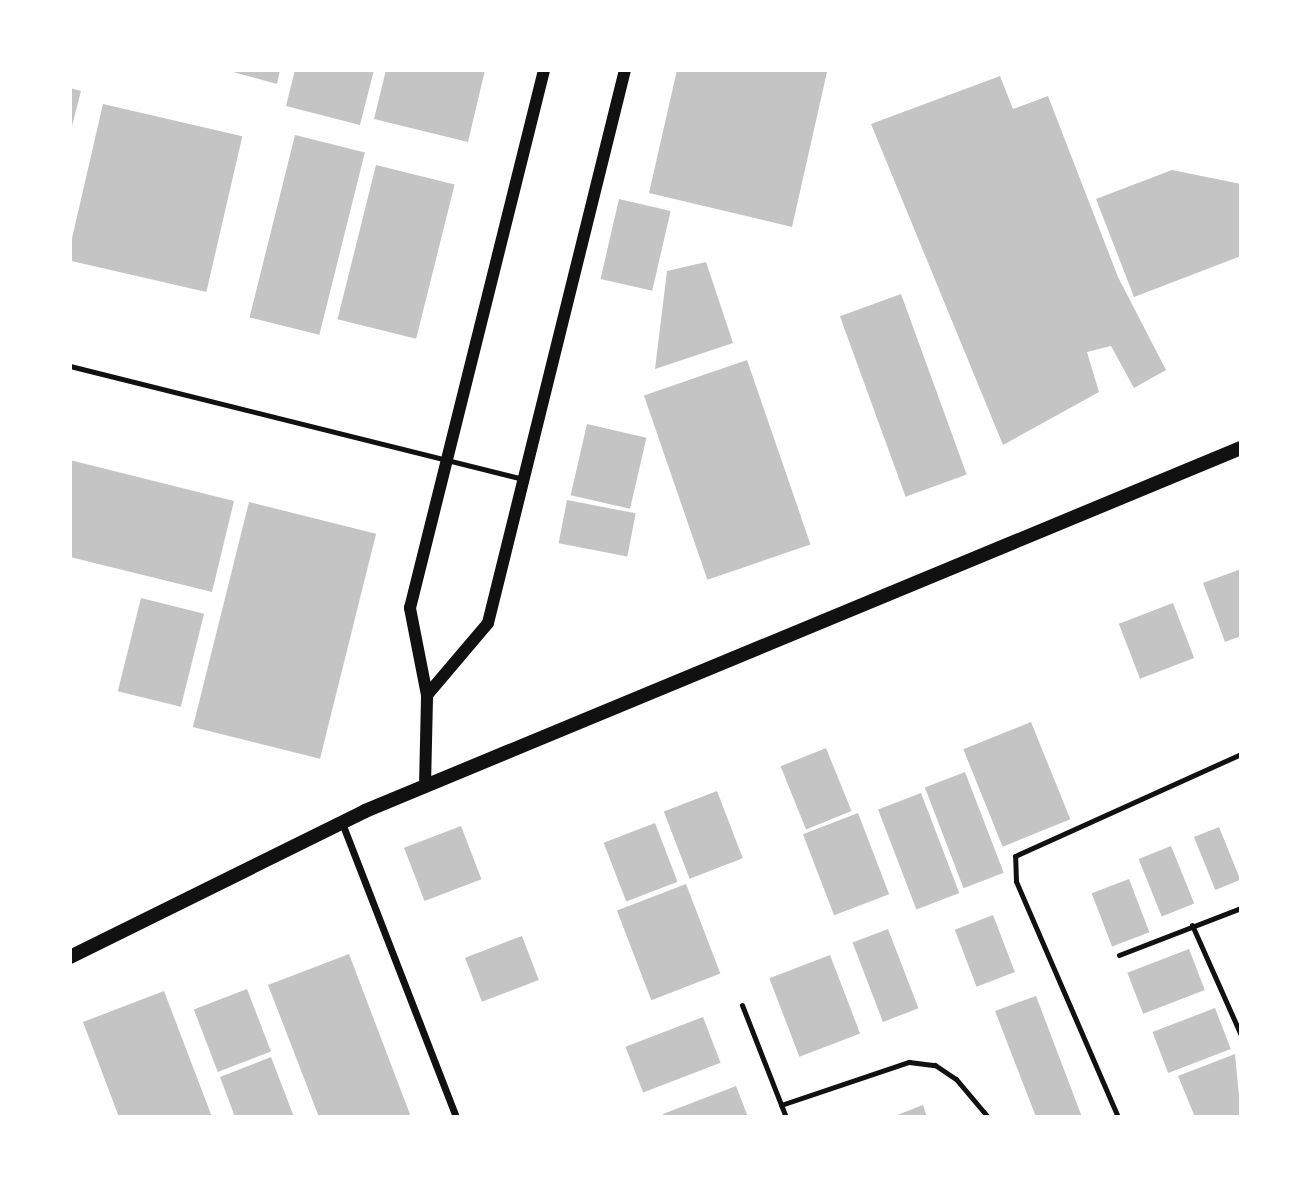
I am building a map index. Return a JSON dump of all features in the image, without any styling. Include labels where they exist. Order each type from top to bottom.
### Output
[{"type":"main road","points":[[70,957],[341,823],[425,786],[1241,448]]},
{"type":"street","points":[[425,786],[427,695],[410,608],[544,70]]},
{"type":"street","points":[[427,695],[488,623],[625,70]]},
{"type":"street","points":[[341,823],[456,1117]]},
{"type":"lane","points":[[70,366],[447,458],[523,480]]},
{"type":"lane","points":[[1118,1116],[1016,881],[1014,856],[1241,754]]},
{"type":"lane","points":[[1119,955],[1241,908]]},
{"type":"lane","points":[[1192,925],[1241,1035]]},
{"type":"lane","points":[[742,1005],[786,1117]]},
{"type":"lane","points":[[781,1105],[909,1062],[935,1065],[956,1079],[988,1117]]},
{"type":"building","points":[[226,70],[280,70],[277,84]]},
{"type":"building","points":[[295,70],[374,70],[360,125],[286,106]]},
{"type":"building","points":[[386,70],[485,70],[468,142],[374,119]]},
{"type":"building","points":[[677,70],[827,72],[792,227],[649,193]]},
{"type":"building","points":[[1000,76],[1013,109],[1048,96],[1118,277],[1166,370],[1134,388],[1111,346],[1087,352],[1099,392],[1003,445],[871,124]]},
{"type":"building","points":[[70,88],[81,91],[71,130],[70,130]]},
{"type":"building","points":[[103,104],[242,136],[206,292],[70,261],[70,247]]},
{"type":"building","points":[[295,135],[365,152],[319,335],[250,317]]},
{"type":"building","points":[[376,165],[455,185],[416,339],[338,319]]},
{"type":"building","points":[[1172,170],[1241,184],[1241,256],[1134,297],[1096,199]]},
{"type":"building","points":[[619,199],[671,211],[652,291],[601,279]]},
{"type":"building","points":[[706,262],[733,343],[655,369],[667,271]]},
{"type":"building","points":[[901,294],[967,474],[906,497],[840,316]]},
{"type":"building","points":[[747,360],[810,544],[707,580],[644,395]]},
{"type":"building","points":[[587,424],[646,438],[630,509],[571,495]]},
{"type":"building","points":[[70,460],[234,501],[212,592],[70,557]]},
{"type":"building","points":[[567,500],[636,513],[627,557],[559,543]]},
{"type":"building","points":[[249,502],[376,534],[320,759],[193,727]]},
{"type":"building","points":[[1241,569],[1241,636],[1225,642],[1203,583]]},
{"type":"building","points":[[141,598],[204,614],[181,707],[118,691]]},
{"type":"building","points":[[1173,603],[1194,658],[1140,679],[1119,624]]},
{"type":"building","points":[[1031,722],[1070,819],[1003,847],[963,749]]},
{"type":"building","points":[[826,748],[851,811],[806,829],[781,766]]},
{"type":"building","points":[[965,772],[1004,873],[964,888],[925,787]]},
{"type":"building","points":[[717,791],[743,858],[690,879],[664,811]]},
{"type":"building","points":[[921,793],[959,893],[916,909],[878,809]]},
{"type":"building","points":[[858,813],[889,894],[834,915],[803,834]]},
{"type":"building","points":[[655,823],[678,882],[626,902],[604,843]]},
{"type":"building","points":[[461,826],[481,879],[424,901],[404,848]]},
{"type":"building","points":[[1219,827],[1240,880],[1215,890],[1194,837]]},
{"type":"building","points":[[1171,846],[1194,903],[1162,917],[1139,859]]},
{"type":"building","points":[[1129,879],[1149,932],[1112,947],[1092,893]]},
{"type":"building","points":[[686,884],[720,974],[651,1000],[617,911]]},
{"type":"building","points":[[993,915],[1015,972],[977,987],[955,930]]},
{"type":"building","points":[[888,929],[918,1008],[883,1022],[853,943]]},
{"type":"building","points":[[522,936],[539,980],[482,1002],[465,958]]},
{"type":"building","points":[[1189,949],[1205,990],[1143,1014],[1127,973]]},
{"type":"building","points":[[349,954],[411,1117],[319,1117],[268,985]]},
{"type":"building","points":[[830,955],[860,1033],[799,1057],[769,978]]},
{"type":"building","points":[[247,989],[271,1052],[218,1072],[194,1009]]},
{"type":"building","points":[[164,991],[212,1117],[119,1117],[83,1022]]},
{"type":"building","points":[[1036,996],[1082,1117],[1036,1117],[995,1011]]},
{"type":"building","points":[[1215,1008],[1231,1049],[1168,1073],[1152,1032]]},
{"type":"building","points":[[703,1017],[721,1063],[643,1092],[626,1047]]},
{"type":"building","points":[[1235,1054],[1241,1117],[1195,1117],[1178,1076]]},
{"type":"building","points":[[271,1057],[294,1117],[235,1117],[220,1077]]},
{"type":"building","points":[[736,1086],[748,1117],[664,1117],[663,1114]]},
{"type":"building","points":[[923,1105],[927,1117],[892,1117]]}]
